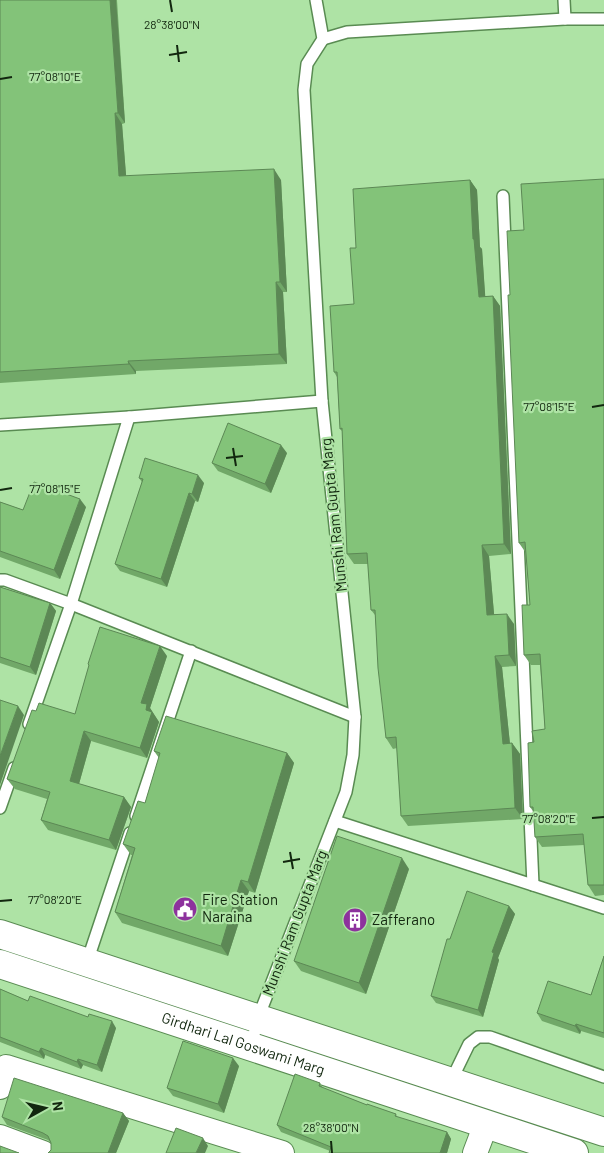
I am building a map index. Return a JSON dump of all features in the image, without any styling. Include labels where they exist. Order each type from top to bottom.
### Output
[{"type":"main road","name":"Girdhari Lal Goswami Marg","points":[[0,934],[604,1132]]},
{"type":"main road","name":"Girdhari Lal Goswami Marg","points":[[0,964],[250,1047],[482,1145],[574,1153]]},
{"type":"street","points":[[2,1074],[282,1153]]},
{"type":"street","points":[[0,1137],[43,1153]]},
{"type":"lane","points":[[316,0],[323,39],[347,32],[564,19],[604,19]]},
{"type":"lane","points":[[564,0],[564,19]]},
{"type":"lane","name":"Munshi Ram Gupta Marg","points":[[250,1047],[258,1018],[346,792],[353,755],[355,717],[322,401],[304,90],[307,64],[323,39]]},
{"type":"lane","points":[[503,196],[533,885]]},
{"type":"lane","points":[[0,426],[322,401]]},
{"type":"lane","points":[[26,734],[71,604],[130,417]]},
{"type":"lane","points":[[0,580],[5,580],[71,604],[355,717]]},
{"type":"lane","points":[[87,962],[191,651]]},
{"type":"lane","points":[[0,808],[16,762]]},
{"type":"lane","points":[[335,821],[604,908]]},
{"type":"lane","points":[[450,1081],[469,1044],[478,1037],[490,1037],[604,1077]]},
{"type":"building","points":[[0,0],[110,0],[118,113],[115,113],[119,176],[274,169],[280,282],[276,282],[279,354],[128,361],[129,364],[0,372]]},
{"type":"building","points":[[604,179],[604,885],[588,885],[583,834],[535,837],[533,807],[530,807],[528,743],[534,742],[532,731],[545,729],[540,654],[524,655],[522,605],[530,605],[525,542],[519,543],[507,231],[524,230],[521,184]]},
{"type":"building","points":[[470,180],[473,239],[479,297],[493,296],[504,544],[482,545],[487,615],[507,614],[509,655],[495,656],[503,744],[512,743],[515,808],[401,816],[396,737],[386,738],[378,668],[375,610],[371,610],[367,553],[347,554],[342,428],[340,429],[337,372],[334,372],[330,306],[354,304],[350,248],[356,248],[353,189]]},
{"type":"building","points":[[228,423],[281,445],[265,484],[212,463]]},
{"type":"building","points":[[145,458],[198,475],[192,494],[189,493],[161,579],[115,564],[143,479],[139,478]]},
{"type":"building","points":[[34,482],[80,499],[54,570],[0,551],[0,502],[23,510]]},
{"type":"building","points":[[0,587],[50,603],[30,667],[0,657]]},
{"type":"building","points":[[100,627],[160,646],[141,703],[147,704],[146,710],[152,712],[140,748],[84,731],[70,781],[124,797],[109,840],[41,820],[50,792],[7,779],[32,710],[36,711],[39,703],[75,714]]},
{"type":"building","points":[[0,700],[18,706],[0,756]]},
{"type":"building","points":[[166,716],[287,753],[248,882],[241,880],[221,946],[115,912],[135,848],[123,844],[138,801],[145,803],[160,753],[154,751]]},
{"type":"building","name":"Zafferano","points":[[337,836],[402,858],[359,983],[294,961]]},
{"type":"building","points":[[467,891],[509,906],[492,952],[494,953],[478,1010],[431,996],[447,939],[450,939]]},
{"type":"building","points":[[604,956],[604,1033],[576,1024],[575,1026],[537,1013],[548,981],[591,995]]},
{"type":"building","points":[[0,989],[28,1001],[30,996],[88,1017],[89,1014],[112,1021],[97,1065],[78,1059],[77,1062],[41,1048],[39,1052],[0,1037]]},
{"type":"building","points":[[183,1041],[233,1058],[218,1104],[167,1088]]},
{"type":"building","points":[[295,1074],[320,1083],[319,1086],[396,1114],[395,1116],[447,1132],[440,1153],[329,1153],[331,1147],[277,1125]]},
{"type":"building","points":[[14,1078],[123,1113],[108,1153],[48,1153],[51,1150],[51,1143],[48,1136],[2,1117]]},
{"type":"building","points":[[176,1128],[203,1138],[196,1153],[166,1153]]},
{"type":"building","points":[[0,1146],[19,1153],[0,1153]]},
{"type":"place","name":"Fire Station Naraina","points":[[185,909]]},
{"type":"place","name":"Zafferano","points":[[355,920]]}]
